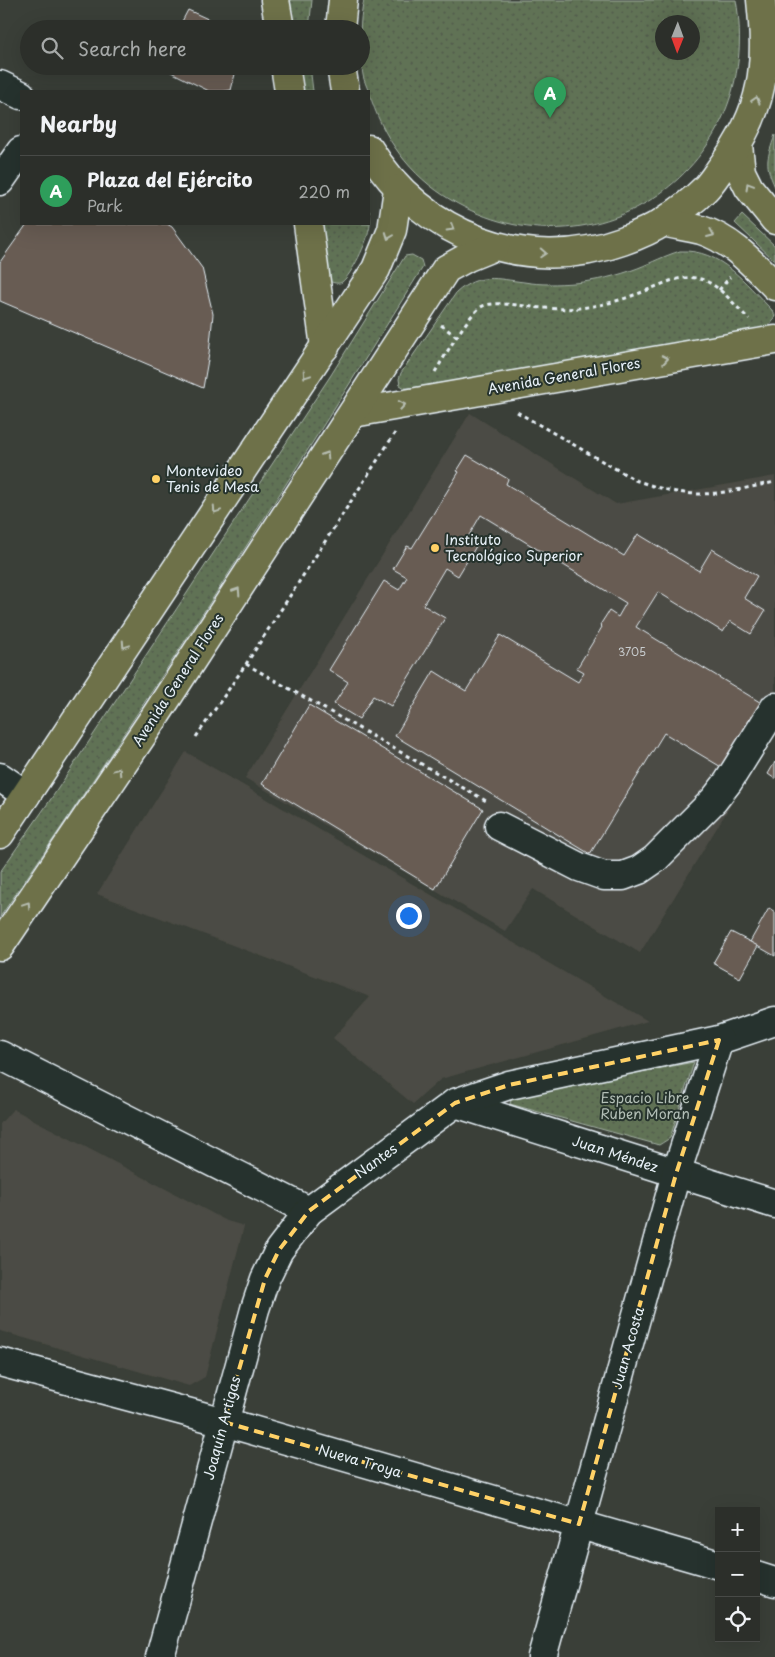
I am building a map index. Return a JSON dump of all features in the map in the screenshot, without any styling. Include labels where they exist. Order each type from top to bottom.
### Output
[{"type":"main road","points":[[276,0],[279,20]]},
{"type":"main road","points":[[341,20],[343,0]]},
{"type":"main road","points":[[370,151],[398,189],[427,214],[459,233],[495,246],[524,252],[553,254],[582,252],[628,239],[663,222],[706,188],[738,145],[751,117],[760,88],[764,28],[760,0]]},
{"type":"main road","points":[[286,75],[289,90]]},
{"type":"main road","points":[[342,75],[345,90]]},
{"type":"main road","points":[[738,145],[741,172],[749,188],[775,220]]},
{"type":"main road","points":[[0,834],[376,269],[392,230],[398,189]]},
{"type":"main road","points":[[663,222],[702,230],[722,239],[747,258],[775,286]]},
{"type":"main road","points":[[306,225],[325,347]]},
{"type":"main road","name":"Avenida General Flores","points":[[0,946],[158,712],[446,269],[468,257],[495,246]]},
{"type":"main road","name":"Avenida General Flores","points":[[354,413],[775,340]]},
{"type":"street","points":[[0,84],[20,94]]},
{"type":"street","points":[[0,181],[20,152]]},
{"type":"street","points":[[498,826],[579,867],[604,876],[623,876],[639,870],[655,859],[714,800],[728,782],[775,707]]},
{"type":"street","points":[[0,777],[26,795]]},
{"type":"street","name":"Nantes","points":[[309,1211],[455,1104],[509,1084],[719,1040],[775,1021]]},
{"type":"street","name":"Juan Acosta","points":[[542,1657],[676,1174],[719,1040]]},
{"type":"street","points":[[0,1055],[309,1211]]},
{"type":"street","name":"Juan Méndez","points":[[455,1104],[775,1204]]},
{"type":"street","name":"Joaquín Artigas","points":[[160,1657],[254,1309],[265,1279],[279,1250],[309,1211]]},
{"type":"street","name":"Nueva Troya","points":[[0,1362],[224,1422],[715,1564]]},
{"type":"street","points":[[760,1577],[775,1582]]},
{"type":"path","points":[[719,290],[733,273]]},
{"type":"path","points":[[416,402],[456,337],[482,305],[492,303],[546,308],[606,304],[668,282],[688,277],[698,278],[711,283],[751,321]]},
{"type":"path","points":[[436,322],[456,337]]},
{"type":"path","points":[[514,410],[635,480],[654,487],[697,494],[775,482]]},
{"type":"path","points":[[196,737],[246,664],[390,440],[396,431],[401,428]]},
{"type":"path","points":[[246,664],[489,802],[498,826]]},
{"type":"highlighted area","points":[[719,1040],[676,1174],[579,1524],[224,1422],[265,1279],[279,1250],[309,1211],[455,1103],[509,1085]]},
{"type":"shaded area","points":[[470,413],[616,504],[775,476],[775,733],[640,953],[533,889],[505,931],[245,778]]},
{"type":"shaded area","points":[[186,752],[648,1021],[441,1079],[413,1104],[333,1038],[370,997],[97,894]]},
{"type":"shaded area","points":[[13,1109],[227,1221],[244,1226],[205,1377],[189,1386],[0,1331],[0,1124]]},
{"type":"green space","points":[[286,0],[312,0],[310,20],[289,20]]},
{"type":"green space","points":[[364,0],[736,0],[738,59],[725,113],[697,158],[659,194],[613,218],[561,228],[506,223],[451,200],[423,179],[399,154],[382,124],[370,96],[370,90],[368,90],[363,77],[363,75],[370,75],[370,20],[361,20]]},
{"type":"green space","points":[[297,75],[311,75],[313,90],[300,90]]},
{"type":"green space","points":[[775,135],[775,187],[769,172],[768,161]]},
{"type":"green space","points":[[742,215],[775,246],[775,261],[735,223]]},
{"type":"green space","points":[[320,225],[370,225],[362,250],[346,278],[338,283],[331,282],[328,277]]},
{"type":"green space","points":[[680,251],[695,252],[708,256],[731,270],[771,309],[775,315],[772,322],[762,328],[412,388],[405,388],[400,385],[401,373],[456,293],[464,286],[488,278],[543,284],[590,281],[630,271]]},
{"type":"green space","points":[[412,255],[421,260],[423,267],[215,594],[109,756],[0,917],[0,872],[53,796],[331,375],[405,256]]},
{"type":"green space","name":"Espacio Libre Ruben Moran","points":[[694,1062],[670,1138],[659,1145],[510,1104],[512,1096]]},
{"type":"building","points":[[188,10],[210,20],[183,20]]},
{"type":"building","points":[[177,75],[235,75],[231,90],[207,90]]},
{"type":"building","points":[[26,225],[169,225],[172,227],[202,268],[213,314],[203,388],[0,301],[0,262]]},
{"type":"building","points":[[467,455],[508,479],[506,484],[624,556],[638,534],[699,571],[712,549],[757,576],[744,598],[765,611],[751,634],[730,621],[723,632],[658,592],[636,627],[768,707],[728,771],[664,733],[590,854],[395,736],[434,671],[466,691],[500,635],[578,682],[584,672],[577,668],[602,627],[600,625],[609,611],[618,617],[626,603],[481,515],[468,537],[478,543],[458,576],[445,568],[423,605],[445,618],[391,706],[373,696],[359,719],[334,704],[348,682],[329,670],[384,581],[399,590],[407,577],[393,569],[407,546],[412,548],[459,472],[457,471]]},
{"type":"building","points":[[309,705],[483,809],[435,889],[262,784]]},
{"type":"building","points":[[775,762],[775,779],[768,774]]},
{"type":"building","points":[[769,908],[775,912],[775,956],[750,942]]},
{"type":"building","points":[[731,932],[758,946],[740,978],[713,963]]},
{"type":"place","name":"Plaza del Ejército","points":[[550,118]]},
{"type":"place","name":"Montevideo Tenis de Mesa","points":[[156,479]]},
{"type":"place","name":"Instituto Tecnológico Superior","points":[[435,548]]}]
